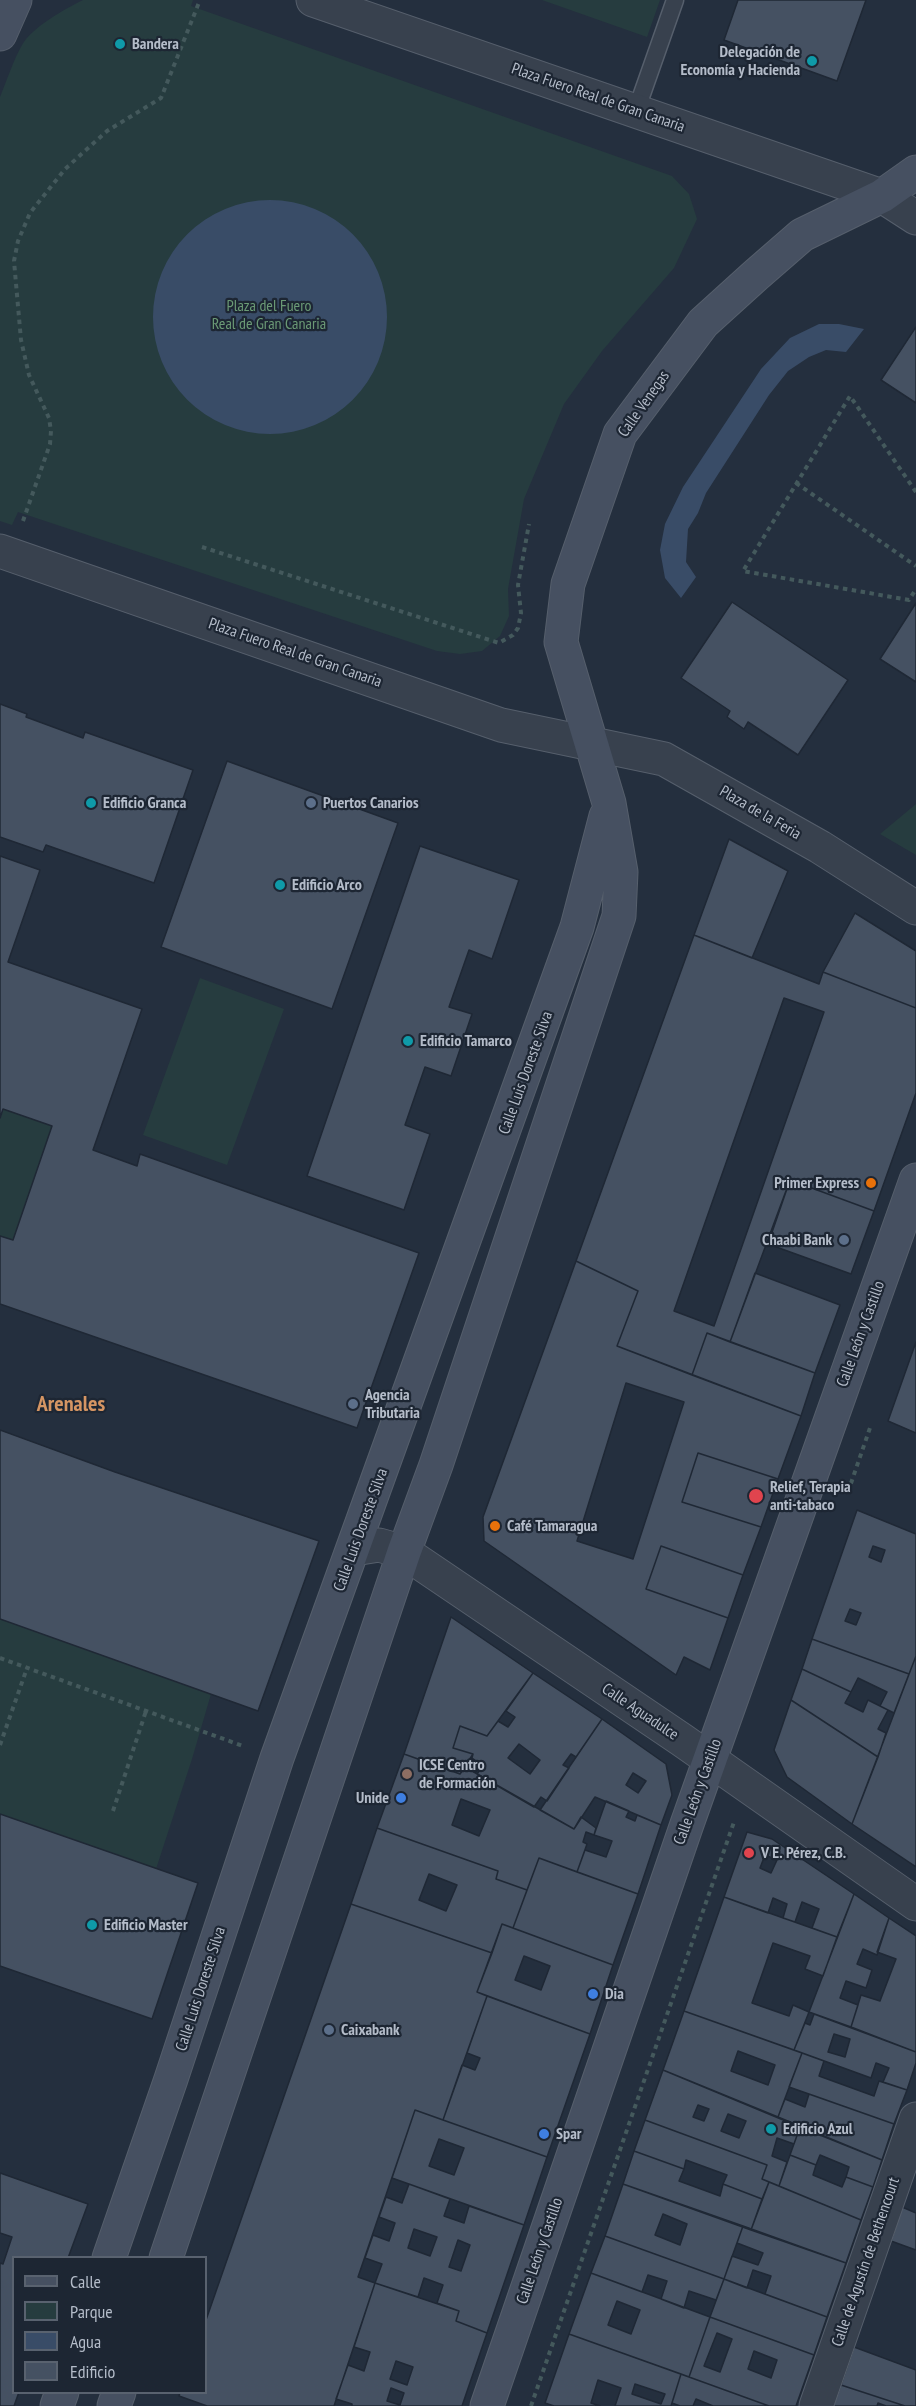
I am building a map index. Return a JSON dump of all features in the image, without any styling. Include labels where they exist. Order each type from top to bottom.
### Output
[{"type":"street","points":[[0,34],[15,0]]},
{"type":"street","name":"Plaza Fuero Real de Gran Canaria","points":[[313,0],[882,196],[916,218]]},
{"type":"street","name":"Calle Venegas","points":[[594,744],[561,642],[568,584],[620,434],[703,323],[756,275],[802,235],[882,196],[916,172]]},
{"type":"street","name":"Plaza Fuero Real de Gran Canaria","points":[[9,539],[501,725],[594,744]]},
{"type":"street","name":"Calle Luis Doreste Silva","points":[[167,2256],[404,1552],[444,1443],[619,916],[621,872],[609,802],[594,744]]},
{"type":"street","name":"Plaza de la Feria","points":[[594,744],[664,759],[820,847],[916,908]]},
{"type":"street","name":"Calle Luis Doreste Silva","points":[[110,2256],[278,1758],[578,927],[609,802]]},
{"type":"street","name":"Calle León y Castillo","points":[[487,2406],[710,1760],[916,1180]]},
{"type":"street","name":"Calle Aguadulce","points":[[354,1549],[379,1545],[404,1552],[710,1760],[916,1904]]},
{"type":"street","name":"Calle de Agustín de Bethencourt","points":[[816,2406],[916,2119]]},
{"type":"lane","points":[[636,111],[675,0]]},
{"type":"path","points":[[9,539],[24,519],[50,444],[51,431],[42,400],[29,375],[21,340],[14,261],[18,241],[30,213],[64,169],[107,131],[161,98],[200,0]]},
{"type":"path","points":[[916,492],[850,396],[742,571],[909,600],[916,589]]},
{"type":"path","points":[[796,483],[916,566]]},
{"type":"path","points":[[202,547],[499,643],[513,635],[518,627],[521,613],[518,585],[530,524]]},
{"type":"path","points":[[845,1498],[873,1420]]},
{"type":"path","points":[[0,1658],[278,1758]]},
{"type":"path","points":[[0,1745],[27,1668]]},
{"type":"path","points":[[113,1811],[146,1711]]},
{"type":"path","points":[[531,2406],[724,1855],[745,1785]]},
{"type":"green space","name":"Plaza del Fuero Real de Gran Canaria","points":[[83,0],[193,0],[191,6],[672,176],[689,194],[697,219],[674,268],[602,351],[564,404],[524,499],[508,589],[509,616],[500,636],[482,651],[460,654],[437,651],[18,512],[12,525],[0,521],[0,97],[16,57],[27,38],[50,19]]},
{"type":"green space","points":[[542,0],[660,0],[647,37]]},
{"type":"green space","points":[[916,804],[916,855],[880,834]]},
{"type":"green space","points":[[200,978],[284,1009],[227,1165],[143,1135]]},
{"type":"green space","points":[[3,1109],[52,1126],[13,1240],[0,1236],[0,1118]]},
{"type":"green space","points":[[0,1619],[211,1694],[156,1869],[0,1814]]},
{"type":"water","points":[[270,200],[293,202],[315,209],[335,220],[353,234],[367,252],[378,272],[385,294],[387,317],[385,340],[378,362],[367,382],[353,400],[335,414],[315,425],[293,432],[270,434],[247,432],[225,425],[205,414],[187,400],[173,382],[162,362],[155,340],[153,317],[155,294],[162,272],[173,252],[187,234],[205,220],[225,209],[247,202]]},
{"type":"water","points":[[819,324],[839,324],[864,329],[846,352],[826,350],[809,357],[788,371],[769,395],[706,493],[688,529],[686,562],[696,577],[681,598],[665,578],[660,550],[665,524],[683,487],[761,369],[790,338]]},
{"type":"building","name":"Delegación de Economía y Hacienda","points":[[738,0],[866,0],[837,81],[724,40]]},
{"type":"building","points":[[916,327],[916,403],[881,380]]},
{"type":"building","points":[[732,602],[848,680],[798,755],[748,722],[744,729],[727,717],[730,711],[681,678]]},
{"type":"building","points":[[916,603],[916,682],[880,659]]},
{"type":"building","name":"Edificio Granca","points":[[0,704],[27,714],[26,717],[83,738],[85,732],[193,770],[154,883],[46,845],[43,852],[0,837]]},
{"type":"building","name":"Edificio Arco","points":[[227,761],[398,823],[332,1009],[161,947]]},
{"type":"building","points":[[729,839],[788,871],[752,958],[694,935]]},
{"type":"building","name":"Edificio Tamarco","points":[[420,846],[519,880],[492,959],[469,950],[449,1007],[472,1014],[451,1076],[425,1067],[405,1125],[430,1134],[404,1210],[307,1176]]},
{"type":"building","points":[[0,856],[40,870],[8,962],[142,1009],[93,1150],[137,1166],[140,1154],[419,1253],[357,1428],[0,1304],[0,1236],[13,1240],[52,1126],[3,1109],[0,1118]]},
{"type":"building","points":[[855,913],[916,951],[916,1008],[823,972]]},
{"type":"building","points":[[694,935],[819,984],[823,972],[916,1008],[916,1093],[874,1211],[790,1180],[730,1342],[707,1333],[692,1375],[617,1346],[638,1291],[576,1261]],"holes":[[[784,998],[824,1012],[714,1326],[674,1311]]]},
{"type":"building","points":[[790,1180],[874,1211],[851,1274],[768,1244]]},
{"type":"building","points":[[576,1261],[638,1291],[617,1346],[801,1416],[778,1479],[698,1453],[682,1502],[761,1527],[743,1575],[661,1546],[646,1589],[728,1618],[710,1670],[684,1657],[676,1675],[484,1541],[483,1517]],"holes":[[[626,1383],[684,1402],[633,1559],[577,1541]]]},
{"type":"building","points":[[755,1273],[840,1305],[815,1373],[730,1342]]},
{"type":"building","points":[[707,1333],[815,1373],[801,1416],[692,1375]]},
{"type":"building","points":[[916,1342],[916,1433],[888,1421]]},
{"type":"building","points":[[0,1430],[115,1472],[319,1541],[258,1711],[0,1619]]},
{"type":"building","points":[[698,1453],[778,1479],[761,1527],[682,1502]]},
{"type":"building","points":[[857,1510],[916,1534],[916,1656],[909,1674],[812,1639]],"holes":[[[873,1546],[885,1550],[881,1562],[869,1557]],[[850,1609],[861,1613],[856,1625],[845,1621]]]},
{"type":"building","points":[[661,1546],[743,1575],[728,1618],[646,1589]]},
{"type":"building","points":[[451,1617],[533,1673],[487,1736],[460,1726],[453,1748],[473,1754],[460,1774],[404,1754]]},
{"type":"building","points":[[812,1639],[909,1674],[894,1713],[880,1706],[887,1692],[858,1678],[851,1692],[802,1669]]},
{"type":"building","points":[[916,1656],[916,1867],[852,1824]]},
{"type":"building","points":[[802,1669],[851,1692],[845,1703],[863,1712],[868,1700],[888,1710],[878,1729],[886,1733],[878,1757],[791,1700]]},
{"type":"building","points":[[533,1673],[602,1719],[576,1757],[571,1754],[563,1765],[569,1768],[547,1801],[541,1797],[534,1807],[477,1774],[483,1766],[472,1758],[473,1754],[453,1748],[460,1726],[487,1736],[498,1721],[508,1727],[515,1717],[506,1711]],"holes":[[[519,1744],[540,1760],[530,1774],[508,1758]]]},
{"type":"building","points":[[791,1700],[878,1757],[852,1824],[787,1777],[774,1750]]},
{"type":"building","points":[[602,1719],[666,1764],[672,1795],[661,1825],[595,1797],[574,1829],[540,1810]],"holes":[[[633,1773],[646,1781],[638,1793],[626,1785]]]},
{"type":"building","points":[[404,1754],[460,1774],[465,1767],[574,1829],[581,1817],[596,1828],[594,1835],[586,1832],[583,1842],[587,1844],[577,1872],[539,1858],[527,1890],[496,1879],[498,1871],[377,1828]],"holes":[[[461,1799],[490,1810],[479,1836],[452,1825]]]},
{"type":"building","points":[[606,1801],[629,1811],[626,1817],[635,1821],[637,1815],[661,1825],[638,1894],[577,1872],[585,1850],[606,1857],[612,1841],[594,1835]]},
{"type":"building","name":"Edificio Master","points":[[0,1814],[198,1883],[152,2019],[0,1966]]},
{"type":"building","points":[[377,1828],[498,1871],[496,1879],[527,1890],[513,1928],[502,1924],[492,1953],[351,1904]],"holes":[[[429,1874],[457,1885],[446,1911],[419,1900]]]},
{"type":"building","points":[[747,1832],[772,1839],[854,1894],[837,1937],[812,1928],[819,1909],[802,1902],[795,1922],[783,1918],[787,1904],[773,1898],[768,1913],[724,1897]],"holes":[[[765,1855],[777,1860],[771,1873],[760,1868]]]},
{"type":"building","points":[[539,1858],[638,1894],[613,1965],[513,1928]]},
{"type":"building","points":[[854,1894],[889,1918],[877,1955],[863,1949],[857,1964],[872,1970],[866,1988],[846,1981],[840,1998],[858,2005],[851,2027],[809,2012]]},
{"type":"building","points":[[724,1897],[837,1937],[823,1976],[805,1969],[810,1956],[773,1943],[752,2003],[789,2016],[793,2005],[809,2012],[794,2050],[684,2011]]},
{"type":"building","points":[[351,1904],[492,1953],[477,1992],[487,1996],[443,2120],[415,2110],[358,2277],[375,2283],[334,2406],[207,2406],[179,2396],[180,2394],[207,2394],[207,2317]]},
{"type":"building","points":[[889,1918],[916,1936],[916,2052],[851,2027],[861,1995],[880,2001],[896,1959],[877,1952]]},
{"type":"building","points":[[502,1924],[613,1965],[590,2034],[477,1992]],"holes":[[[524,1956],[550,1966],[541,1990],[515,1980]]]},
{"type":"building","points":[[487,1996],[590,2034],[547,2157],[443,2120],[462,2065],[475,2070],[480,2058],[467,2053]]},
{"type":"building","points":[[684,2011],[802,2053],[778,2117],[663,2070]],"holes":[[[738,2051],[775,2065],[768,2085],[731,2071]]]},
{"type":"building","points":[[814,2014],[916,2052],[916,2063],[907,2090],[883,2082],[889,2068],[876,2063],[871,2078],[794,2050],[805,2023],[810,2025]],"holes":[[[834,2034],[850,2039],[845,2057],[828,2052]]]},
{"type":"building","points":[[802,2053],[824,2061],[819,2076],[874,2096],[879,2081],[907,2090],[894,2124],[789,2087]]},
{"type":"building","name":"Edificio Azul","points":[[663,2070],[800,2127],[794,2144],[777,2138],[772,2156],[787,2162],[779,2186],[762,2179],[767,2165],[645,2120]],"holes":[[[698,2105],[709,2109],[704,2121],[693,2117]],[[728,2114],[746,2121],[739,2138],[721,2131]]]},
{"type":"building","points":[[809,2094],[894,2124],[882,2160],[778,2117],[785,2099],[805,2107]]},
{"type":"building","points":[[415,2110],[547,2157],[524,2225],[392,2178]],"holes":[[[439,2139],[464,2148],[454,2175],[429,2166]]]},
{"type":"building","points":[[645,2120],[767,2165],[762,2179],[769,2182],[762,2199],[723,2184],[727,2175],[686,2160],[684,2169],[634,2151]]},
{"type":"building","points":[[800,2127],[882,2160],[873,2187],[846,2177],[849,2167],[820,2155],[816,2165],[790,2155]]},
{"type":"building","points":[[634,2151],[684,2169],[679,2181],[720,2196],[723,2184],[762,2199],[751,2230],[623,2184]]},
{"type":"building","points":[[790,2155],[816,2165],[813,2175],[842,2187],[846,2177],[873,2187],[861,2220],[779,2186]]},
{"type":"building","points":[[0,2173],[88,2204],[69,2256],[12,2256],[12,2394],[18,2394],[14,2406],[0,2406],[0,2263],[3,2264],[12,2237],[0,2233]]},
{"type":"building","points":[[769,2182],[861,2220],[846,2263],[751,2230]]},
{"type":"building","points":[[409,2184],[450,2199],[444,2216],[464,2223],[469,2206],[524,2225],[487,2333],[456,2321],[459,2311],[437,2303],[443,2285],[424,2278],[418,2297],[375,2283],[382,2264],[365,2258],[373,2235],[389,2241],[395,2223],[379,2217],[386,2197],[402,2203]],"holes":[[[414,2229],[437,2237],[430,2256],[408,2248]],[[458,2240],[470,2245],[461,2271],[449,2267]]]},
{"type":"building","points":[[623,2184],[743,2226],[724,2279],[605,2236]],"holes":[[[663,2214],[687,2224],[680,2245],[655,2235]]]},
{"type":"building","points":[[902,2207],[916,2213],[916,2250],[891,2241]]},
{"type":"building","points":[[743,2226],[846,2263],[827,2317],[765,2294],[771,2276],[753,2270],[747,2288],[724,2279],[732,2256],[758,2265],[763,2253],[737,2243]]},
{"type":"building","points":[[605,2236],[724,2279],[716,2300],[689,2291],[684,2308],[661,2299],[667,2281],[648,2275],[642,2292],[591,2273]]},
{"type":"building","points":[[591,2273],[710,2317],[689,2377],[569,2334]],"holes":[[[617,2301],[640,2310],[631,2334],[608,2325]]]},
{"type":"building","points":[[724,2279],[827,2317],[814,2355],[710,2317]]},
{"type":"building","points":[[375,2283],[459,2311],[456,2321],[487,2333],[462,2406],[352,2406],[352,2404],[336,2399],[348,2365],[364,2371],[370,2352],[354,2347]],"holes":[[[396,2361],[413,2367],[407,2385],[390,2379]],[[391,2388],[404,2393],[400,2405],[387,2401]]]},
{"type":"building","points":[[710,2317],[814,2355],[796,2406],[769,2406],[689,2377]],"holes":[[[717,2333],[732,2339],[720,2372],[704,2366]],[[754,2351],[777,2360],[771,2378],[748,2369]]]},
{"type":"building","points":[[569,2334],[681,2374],[671,2406],[615,2406],[621,2388],[598,2380],[591,2403],[600,2406],[554,2406],[545,2403]],"holes":[[[635,2384],[665,2394],[661,2404],[632,2394]]]},
{"type":"building","points":[[854,2347],[916,2370],[916,2406],[905,2406],[841,2385]]},
{"type":"building","points":[[681,2374],[769,2406],[713,2406],[696,2399],[693,2406],[680,2406],[672,2403]]},
{"type":"building","points":[[841,2385],[905,2406],[886,2406],[878,2403],[877,2406],[833,2406]]},
{"type":"place","name":"Bandera","points":[[120,44]]},
{"type":"place","name":"Delegación de Economía y Hacienda","points":[[812,61]]},
{"type":"place","name":"Edificio Granca","points":[[91,803]]},
{"type":"place","name":"Puertos Canarios","points":[[311,803]]},
{"type":"place","name":"Edificio Arco","points":[[280,885]]},
{"type":"place","name":"Edificio Tamarco","points":[[408,1041]]},
{"type":"place","name":"Primer Express","points":[[871,1183]]},
{"type":"place","name":"Chaabi Bank","points":[[844,1240]]},
{"type":"place","name":"Agencia Tributaria","points":[[353,1404]]},
{"type":"place","name":"Relief, Terapia anti-tabaco","points":[[756,1496]]},
{"type":"place","name":"Café Tamaragua","points":[[495,1526]]},
{"type":"place","name":"ICSE Centro de Formación","points":[[407,1774]]},
{"type":"place","name":"Unide","points":[[401,1798]]},
{"type":"place","name":"V E. Pérez, C.B.","points":[[749,1853]]},
{"type":"place","name":"Edificio Master","points":[[92,1925]]},
{"type":"place","name":"Dia","points":[[593,1994]]},
{"type":"place","name":"Caixabank","points":[[329,2030]]},
{"type":"place","name":"Edificio Azul","points":[[771,2129]]},
{"type":"place","name":"Spar","points":[[544,2134]]},
{"type":"district","name":"Arenales","points":[[71,1405]]}]
